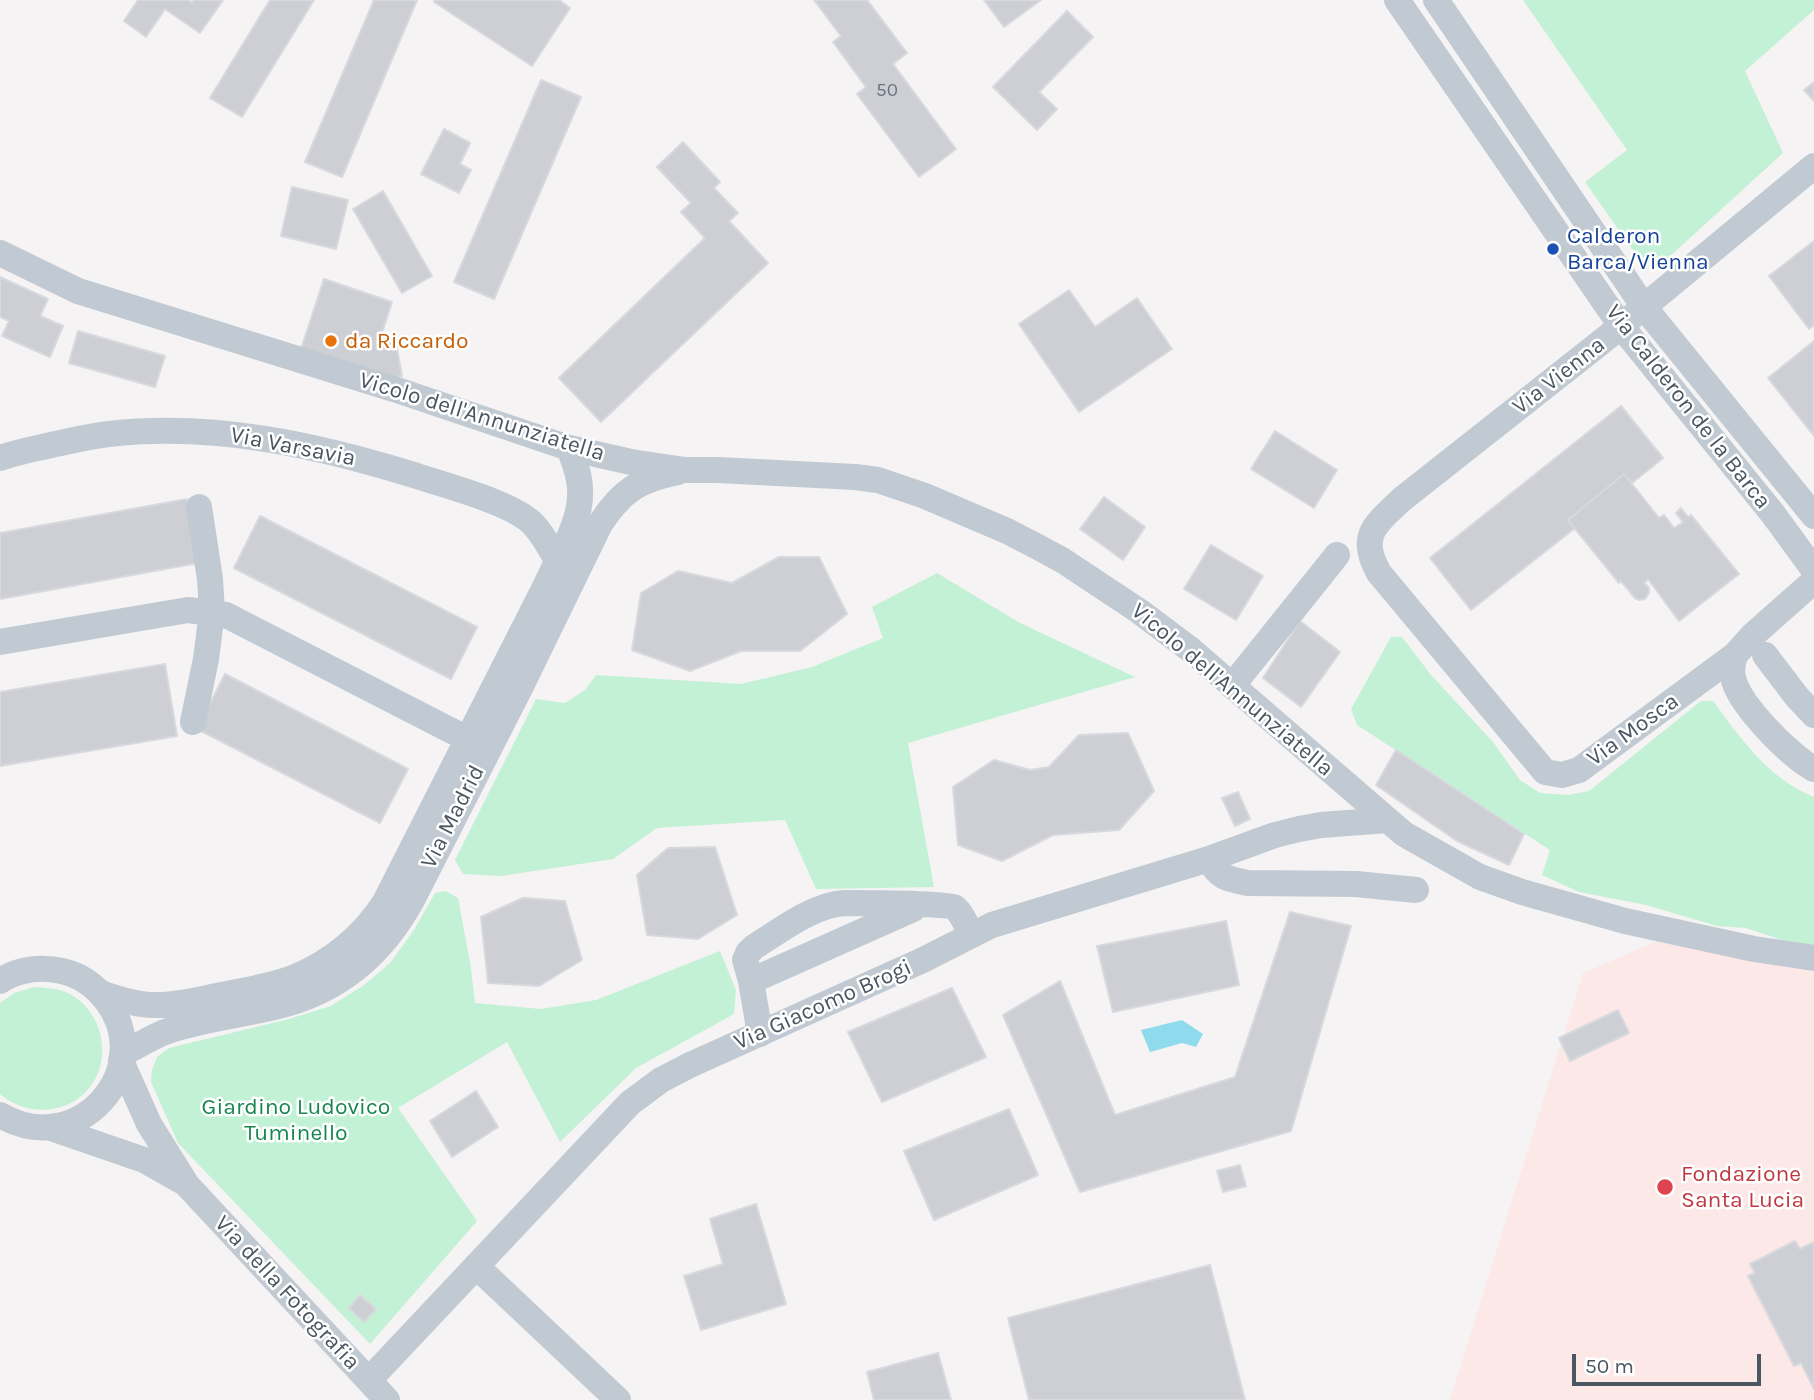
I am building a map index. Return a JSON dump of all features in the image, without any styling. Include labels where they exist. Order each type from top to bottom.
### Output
[{"type":"street","name":"Via Calderon de la Barca","points":[[1397,0],[1621,326],[1773,514],[1814,570]]},
{"type":"street","name":"Via Calderon de la Barca","points":[[1436,0],[1644,307],[1814,516]]},
{"type":"street","name":"Via Vienna","points":[[1379,573],[1370,550],[1370,537],[1375,525],[1401,500],[1621,326],[1814,166]]},
{"type":"street","name":"Vicolo dell'Annunziatella","points":[[0,253],[78,291],[394,389],[569,448],[631,462],[685,470],[866,478],[954,507],[1062,560],[1167,631],[1388,820],[1422,844],[1480,877],[1522,892],[1637,923],[1732,944],[1814,958]]},
{"type":"street","name":"Via Varsavia","points":[[0,458],[81,438],[138,431],[202,432],[310,447],[372,463],[496,503],[525,517],[533,524],[557,560]]},
{"type":"street","name":"Via Madrid","points":[[510,681],[579,506],[578,476],[569,448]]},
{"type":"street","name":"Via Madrid","points":[[100,993],[152,1006],[193,1001],[293,978],[341,951],[369,925],[385,902],[610,509],[623,494],[636,486],[685,470]]},
{"type":"street","points":[[193,722],[212,612],[211,579],[199,507]]},
{"type":"street","points":[[1232,686],[1337,555]]},
{"type":"street","name":"Via Mosca","points":[[1379,573],[1545,772],[1562,775],[1579,770],[1735,655],[1753,635],[1814,583]]},
{"type":"street","points":[[0,642],[188,610],[212,612],[226,615],[477,744]]},
{"type":"street","points":[[1735,655],[1732,665],[1733,678],[1743,698],[1780,742],[1814,769]]},
{"type":"street","points":[[1765,655],[1814,715]]},
{"type":"street","name":"Via Madrid","points":[[122,1057],[151,1038],[178,1028],[308,997],[365,961],[386,940],[404,914],[477,744]]},
{"type":"street","name":"Via Giacomo Brogi","points":[[369,1380],[630,1102],[673,1073],[923,960],[999,922],[1209,859],[1275,835],[1321,825],[1388,820]]},
{"type":"street","points":[[1209,859],[1218,873],[1248,883],[1356,884],[1416,890]]},
{"type":"street","points":[[760,1034],[751,981],[744,960],[754,947],[811,913],[826,906],[844,903],[947,904],[961,915],[971,935]]},
{"type":"street","points":[[751,981],[920,905]]},
{"type":"street","points":[[0,960],[66,971],[100,993]]},
{"type":"street","points":[[0,981],[21,971],[39,968]]},
{"type":"street","name":"Via della Fotografia","points":[[100,993],[115,1015],[122,1041],[122,1057],[149,1124],[187,1185],[387,1400]]},
{"type":"street","points":[[7,1122],[51,1128],[84,1117],[101,1102],[114,1083],[122,1057]]},
{"type":"street","name":"Via della Fotografia","points":[[51,1128],[144,1160],[187,1185]]},
{"type":"street","points":[[476,1266],[618,1400]]},
{"type":"shaded area","name":"Fondazione Santa Lucia","points":[[1667,937],[1814,966],[1814,1400],[1450,1400],[1583,973]]},
{"type":"green space","points":[[1523,0],[1814,0],[1814,10],[1745,71],[1783,153],[1668,258],[1648,261],[1632,249],[1585,182],[1627,150]]},
{"type":"green space","points":[[937,573],[1020,623],[1135,677],[908,743],[934,887],[816,889],[785,820],[657,828],[613,859],[501,876],[463,874],[455,860],[536,699],[565,703],[585,690],[596,675],[741,684],[812,667],[883,638],[872,607]]},
{"type":"green space","points":[[1391,637],[1402,637],[1431,675],[1493,742],[1520,780],[1540,793],[1568,795],[1589,791],[1701,701],[1713,701],[1769,769],[1814,797],[1814,946],[1788,942],[1746,928],[1717,926],[1646,905],[1579,892],[1542,875],[1550,850],[1357,725],[1351,709]]},
{"type":"green space","name":"Giardino Ludovico Tuminello","points":[[446,891],[458,898],[475,1003],[541,1009],[596,1000],[720,951],[736,990],[734,1014],[636,1068],[560,1142],[507,1042],[398,1108],[477,1221],[370,1344],[178,1143],[151,1082],[152,1070],[157,1057],[169,1048],[331,1006],[364,985],[390,963],[414,930],[435,893]]},
{"type":"green space","points":[[34,987],[60,990],[75,997],[92,1015],[101,1039],[101,1064],[90,1087],[71,1103],[47,1110],[22,1107],[0,1094],[0,1003],[14,993]]},
{"type":"water","points":[[1182,1020],[1203,1034],[1196,1047],[1182,1043],[1150,1052],[1141,1030]]},
{"type":"building","points":[[138,0],[189,0],[192,3],[194,0],[223,0],[200,33],[165,9],[146,37],[124,21]]},
{"type":"building","points":[[270,0],[314,0],[242,117],[210,98]]},
{"type":"building","points":[[374,0],[417,0],[342,177],[305,162]]},
{"type":"building","points":[[559,0],[570,8],[532,66],[434,2]]},
{"type":"building","points":[[814,0],[867,0],[907,53],[893,64],[956,149],[919,177],[857,94],[866,87],[833,42],[841,36]]},
{"type":"building","points":[[984,0],[1041,0],[1004,27]]},
{"type":"building","points":[[1067,11],[1093,37],[1039,92],[1057,109],[1037,130],[993,87]]},
{"type":"building","points":[[541,80],[581,97],[494,299],[454,282]]},
{"type":"building","points":[[1814,82],[1814,101],[1804,90]]},
{"type":"building","points":[[444,129],[470,143],[460,164],[471,170],[459,193],[421,174]]},
{"type":"building","points":[[683,142],[720,182],[714,188],[738,213],[729,221],[768,263],[601,422],[559,378],[705,238],[681,212],[691,203],[657,167]]},
{"type":"building","points":[[292,187],[348,200],[336,249],[281,236]]},
{"type":"building","points":[[383,191],[432,276],[402,293],[353,209]]},
{"type":"building","points":[[1814,241],[1814,325],[1809,329],[1769,276]]},
{"type":"building","points":[[0,277],[48,299],[40,316],[63,326],[50,357],[2,336],[9,321],[0,317]]},
{"type":"building","points":[[324,279],[392,302],[382,333],[395,338],[402,376],[388,379],[301,349]]},
{"type":"building","points":[[1069,290],[1095,327],[1137,298],[1172,349],[1079,412],[1019,324]]},
{"type":"building","points":[[78,331],[165,356],[155,387],[69,363]]},
{"type":"building","points":[[1814,341],[1814,436],[1768,378]]},
{"type":"building","points":[[1621,406],[1663,458],[1632,483],[1624,474],[1568,520],[1575,528],[1471,610],[1430,558]]},
{"type":"building","points":[[1275,431],[1337,470],[1314,508],[1251,469]]},
{"type":"building","points":[[1624,474],[1659,518],[1664,515],[1674,528],[1683,522],[1676,513],[1681,508],[1688,517],[1691,515],[1739,574],[1679,621],[1648,579],[1644,583],[1649,588],[1645,599],[1635,598],[1620,580],[1619,583],[1568,520]]},
{"type":"building","points":[[1104,497],[1145,527],[1123,560],[1080,529]]},
{"type":"building","points":[[187,499],[198,563],[0,599],[0,533]]},
{"type":"building","points":[[260,516],[477,627],[451,679],[234,568]]},
{"type":"building","points":[[1211,545],[1263,576],[1236,620],[1184,589]]},
{"type":"building","points":[[779,557],[819,557],[847,614],[800,651],[741,651],[690,671],[632,650],[641,593],[678,571],[732,583]]},
{"type":"building","points":[[1300,621],[1340,652],[1301,707],[1263,678]]},
{"type":"building","points":[[165,664],[177,736],[0,766],[0,692]]},
{"type":"building","points":[[225,674],[408,769],[380,823],[197,729]]},
{"type":"building","points":[[1128,733],[1154,791],[1119,830],[1053,835],[1002,861],[958,845],[953,787],[994,760],[1030,770],[1049,767],[1079,735]]},
{"type":"building","points":[[1396,750],[1524,834],[1509,865],[1457,841],[1376,785]]},
{"type":"building","points":[[1238,792],[1250,819],[1235,826],[1222,798]]},
{"type":"building","points":[[715,847],[737,915],[698,939],[647,935],[637,875],[668,848]]},
{"type":"building","points":[[523,898],[565,901],[582,960],[539,986],[488,983],[481,917]]},
{"type":"building","points":[[1290,912],[1351,926],[1291,1131],[1080,1192],[1003,1015],[1060,981],[1115,1115],[1235,1077]]},
{"type":"building","points":[[1226,921],[1239,985],[1113,1012],[1097,946]]},
{"type":"building","points":[[952,988],[986,1057],[882,1102],[848,1032]]},
{"type":"building","points":[[1618,1010],[1629,1033],[1570,1061],[1559,1038]]},
{"type":"building","points":[[476,1091],[498,1127],[452,1157],[430,1121]]},
{"type":"building","points":[[1009,1109],[1038,1175],[934,1220],[904,1151]]},
{"type":"building","points":[[1240,1165],[1246,1186],[1223,1192],[1217,1171]]},
{"type":"building","points":[[756,1204],[786,1304],[701,1330],[684,1276],[723,1264],[710,1219]]},
{"type":"building","points":[[1795,1241],[1800,1249],[1814,1242],[1814,1389],[1801,1363],[1794,1366],[1748,1276],[1755,1273],[1750,1264]]},
{"type":"building","points":[[1210,1265],[1245,1400],[1029,1400],[1008,1318]]},
{"type":"building","points":[[360,1295],[376,1309],[364,1322],[349,1308]]},
{"type":"building","points":[[938,1353],[951,1400],[874,1400],[867,1372]]},
{"type":"place","name":"Calderon Barca/Vienna","points":[[1553,249]]},
{"type":"place","name":"da Riccardo","points":[[331,341]]},
{"type":"place","name":"Fondazione Santa Lucia","points":[[1665,1187]]}]
